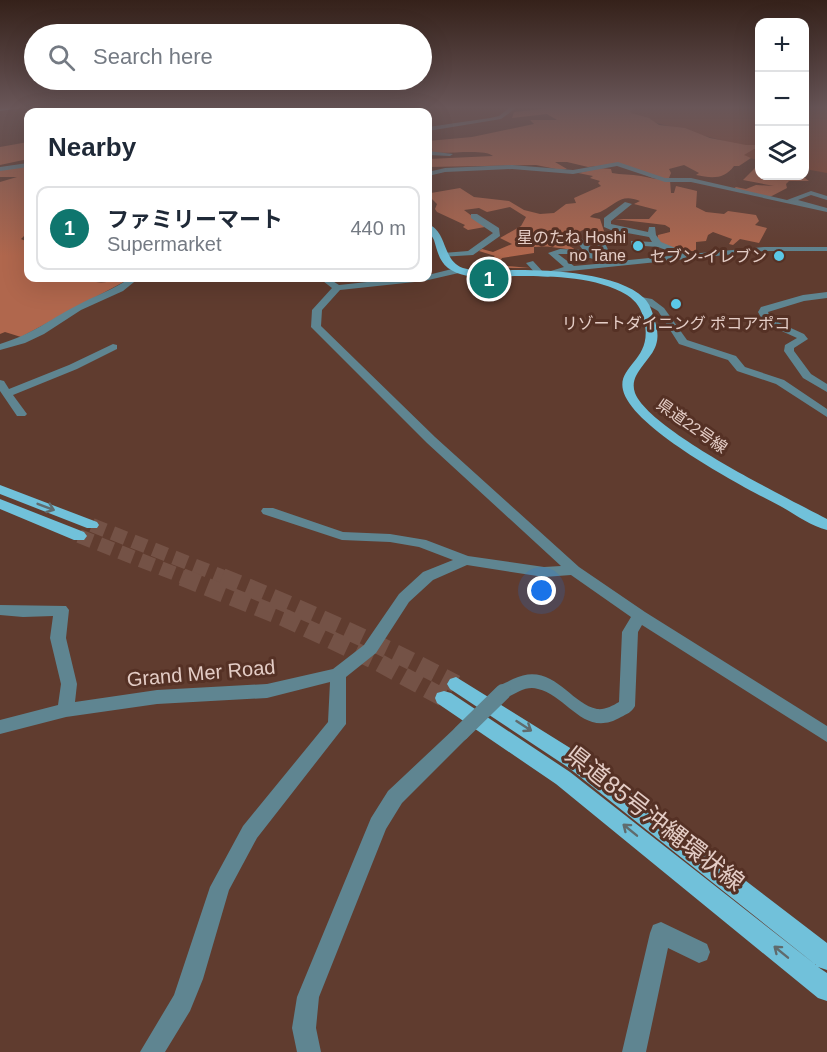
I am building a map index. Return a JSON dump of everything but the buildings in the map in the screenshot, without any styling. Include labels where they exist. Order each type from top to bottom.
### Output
[{"type":"main road","points":[[432,230],[438,235],[442,255],[450,265],[460,270],[484,273],[545,274],[611,285],[641,300]]},
{"type":"main road","name":"県道22号線","points":[[641,300],[654,333],[653,344],[630,376],[628,384],[629,393],[639,409],[665,430],[747,483],[827,525]]},
{"type":"main road","points":[[0,489],[92,525]]},
{"type":"main road","points":[[0,504],[79,536]]},
{"type":"main road","name":"県道85号沖縄環状線","points":[[827,958],[576,762],[450,691],[516,745],[587,796],[827,989]]},
{"type":"street","points":[[432,172],[533,167],[573,172],[618,164],[652,177],[691,180],[788,202],[811,193],[827,198]]},
{"type":"street","points":[[0,169],[24,166]]},
{"type":"street","points":[[673,193],[675,180]]},
{"type":"street","points":[[792,201],[820,207]]},
{"type":"street","points":[[628,204],[607,220],[610,230],[651,232],[659,245]]},
{"type":"street","points":[[442,255],[470,253],[497,234],[496,230],[474,216]]},
{"type":"street","points":[[583,239],[587,247],[586,254]]},
{"type":"street","points":[[600,241],[608,260]]},
{"type":"street","points":[[634,243],[659,245],[690,257]]},
{"type":"street","points":[[530,263],[545,274],[764,249],[827,249]]},
{"type":"street","points":[[573,269],[552,253],[560,250],[586,254],[619,264]]},
{"type":"street","points":[[432,276],[460,270]]},
{"type":"street","points":[[0,347],[41,332],[78,308],[120,290],[130,282]]},
{"type":"street","points":[[329,282],[337,288]]},
{"type":"street","points":[[386,282],[337,288],[317,310],[316,327],[431,440],[574,570],[640,616],[827,735]]},
{"type":"street","points":[[827,295],[803,298],[764,309],[763,312],[767,321],[801,336],[803,339],[789,346],[789,351],[807,376],[827,389]]},
{"type":"street","points":[[641,300],[658,307],[673,324],[683,342],[727,355],[741,369],[780,382],[826,411]]},
{"type":"street","points":[[8,393],[55,375],[114,347]]},
{"type":"street","points":[[0,383],[21,414]]},
{"type":"street","points":[[268,511],[342,536],[411,541],[466,560],[544,572],[574,570]]},
{"type":"street","name":"Grand Mer Road","points":[[0,727],[66,710],[157,697],[267,691],[338,674],[370,649],[404,598],[428,576],[466,560]]},
{"type":"street","points":[[0,610],[22,612],[61,610],[58,639],[69,684],[66,710]]},
{"type":"street","points":[[309,1052],[304,1028],[308,997],[378,824],[395,796],[515,683],[536,679],[546,683],[586,712],[601,717],[616,716],[627,706],[630,632],[640,616]]},
{"type":"street","points":[[152,1052],[182,1003],[192,979],[220,886],[250,832],[337,724],[338,674]]},
{"type":"street","points":[[634,1052],[661,933],[699,952]]},
{"type":"shaded area","points":[[0,157],[24,157],[24,160],[0,165]]},
{"type":"shaded area","points":[[469,157],[751,158],[739,166],[734,166],[722,176],[712,177],[696,175],[699,173],[684,165],[669,169],[671,173],[669,178],[653,178],[618,164],[588,167],[555,162],[567,169],[561,170],[536,165],[432,167],[432,159]]},
{"type":"shaded area","points":[[809,157],[827,157],[827,173],[809,170]]},
{"type":"shaded area","points":[[24,166],[24,236],[21,239],[24,240],[24,282],[124,282],[21,337],[5,332],[0,334],[0,182],[17,177],[0,177],[0,169]]},
{"type":"shaded area","points":[[600,168],[611,169],[615,174],[670,180],[671,193],[674,193],[676,186],[697,191],[696,207],[706,212],[724,214],[728,211],[756,215],[759,221],[755,225],[767,228],[759,243],[740,239],[733,245],[729,244],[732,239],[713,232],[708,235],[706,241],[696,242],[696,251],[687,254],[657,241],[658,235],[670,232],[670,228],[665,225],[615,219],[649,219],[657,210],[634,204],[640,201],[628,198],[619,200],[590,217],[600,219],[605,234],[613,241],[596,243],[587,237],[592,236],[592,233],[583,230],[564,239],[563,242],[576,250],[534,247],[534,253],[502,258],[498,265],[530,268],[487,268],[491,263],[489,261],[495,256],[479,251],[482,249],[493,252],[512,244],[500,238],[521,226],[526,217],[510,207],[487,212],[479,208],[464,210],[485,227],[468,230],[463,227],[465,225],[437,212],[435,209],[437,204],[432,199],[432,193],[460,188],[474,197],[509,201],[524,210],[540,214],[554,213],[566,204],[576,203],[574,198],[601,186],[598,183],[600,181],[590,178],[593,176],[578,173]]},
{"type":"shaded area","points":[[755,168],[755,180],[809,181],[789,181],[786,184],[787,188],[768,198],[731,190],[736,187],[746,189],[756,185],[774,186],[743,180]]},
{"type":"tunnel","points":[[92,525],[226,578]]},
{"type":"tunnel","points":[[79,536],[186,578]]},
{"type":"tunnel","points":[[182,577],[285,618],[374,660],[444,698]]},
{"type":"tunnel","points":[[222,577],[340,628],[456,684]]},
{"type":"place","name":"星のたね Hoshi no Tane","points":[[638,246]]},
{"type":"place","name":"セブン-イレブン","points":[[779,256]]},
{"type":"place","name":"ファミリーマート","points":[[489,279]]},
{"type":"place","name":"リゾートダイニング ポコアポコ","points":[[676,304]]}]
